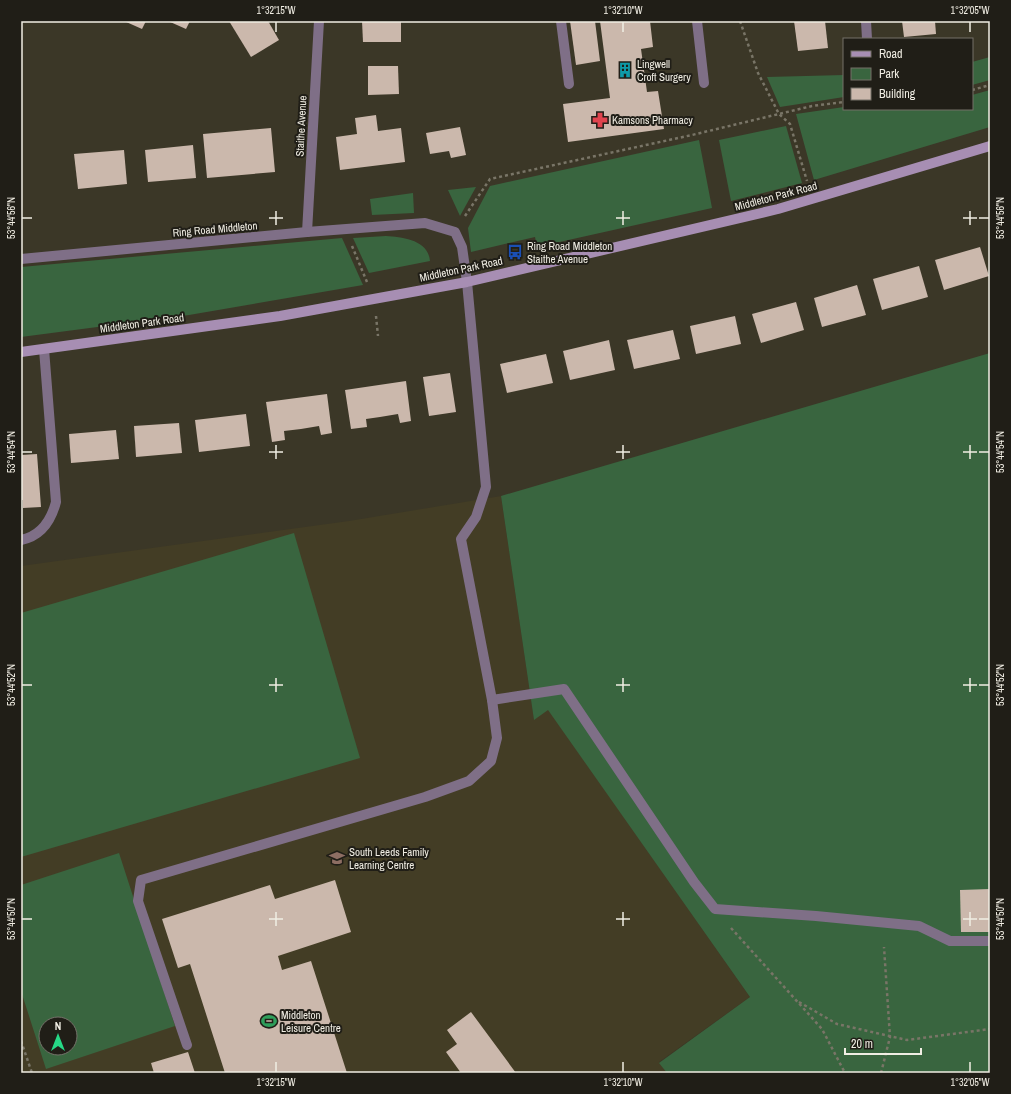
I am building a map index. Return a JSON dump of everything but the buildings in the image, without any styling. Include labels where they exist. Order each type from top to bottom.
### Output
[{"type":"street","name":"Staithe Avenue","points":[[307,232],[319,21]]},
{"type":"street","points":[[560,21],[569,84]]},
{"type":"street","points":[[697,21],[704,83]]},
{"type":"street","points":[[866,21],[868,38]]},
{"type":"street","name":"Middleton Park Road","points":[[21,352],[280,316],[467,282],[778,209],[990,146]]},
{"type":"street","name":"Ring Road Middleton","points":[[21,259],[307,232],[425,223],[454,232]]},
{"type":"street","points":[[187,1044],[138,900],[141,880],[425,796],[469,780],[492,761],[497,738],[492,700],[460,539],[476,516],[486,487],[467,282],[462,247],[454,232]]},
{"type":"street","points":[[21,540],[38,533],[47,524],[53,514],[56,502],[44,349]]},
{"type":"street","points":[[492,700],[564,689],[694,882],[715,909],[816,916],[920,926],[950,940],[990,941]]},
{"type":"path","points":[[740,21],[758,73],[779,114],[790,124],[812,199]]},
{"type":"path","points":[[973,90],[990,85]]},
{"type":"path","points":[[454,232],[490,179],[692,135],[812,106],[843,102]]},
{"type":"path","points":[[345,229],[374,298]]},
{"type":"path","points":[[715,909],[796,1001],[822,1028],[845,1073]]},
{"type":"path","points":[[881,1073],[890,1036],[884,947]]},
{"type":"path","points":[[796,1001],[837,1024],[906,1040],[990,1029]]},
{"type":"path","points":[[21,1041],[32,1073]]},
{"type":"shaded area","name":"South Leeds Family Learning Centre","points":[[501,496],[534,719],[548,709],[750,997],[659,1062],[667,1073],[21,1073],[21,566],[349,521]]},
{"type":"green space","points":[[990,57],[990,80],[973,85],[973,62]]},
{"type":"green space","points":[[843,75],[843,97],[780,107],[767,77]]},
{"type":"green space","points":[[990,90],[990,127],[814,180],[796,114],[843,107],[843,110],[973,110],[973,95]]},
{"type":"green space","points":[[786,126],[802,183],[731,201],[719,140]]},
{"type":"green space","points":[[699,140],[712,208],[537,247],[535,237],[471,252],[468,228],[490,186]]},
{"type":"green space","points":[[476,187],[460,216],[448,190]]},
{"type":"green space","points":[[413,193],[414,213],[372,215],[370,199]]},
{"type":"green space","points":[[386,236],[400,237],[420,244],[425,248],[430,261],[369,273],[353,238]]},
{"type":"green space","points":[[342,238],[363,285],[189,315],[21,337],[21,267]]},
{"type":"green space","points":[[990,353],[990,1073],[667,1073],[659,1063],[750,997],[548,710],[534,720],[501,496]]},
{"type":"green space","points":[[294,533],[360,758],[21,857],[21,613]]},
{"type":"green space","points":[[119,853],[175,1026],[46,1069],[42,1056],[78,1056],[78,1016],[38,1016],[38,1044],[21,991],[21,885]]},
{"type":"place","name":"Lingwell Croft Surgery","points":[[625,70]]},
{"type":"place","name":"Kamsons Pharmacy","points":[[600,120]]},
{"type":"place","name":"Ring Road Middleton Staithe Avenue","points":[[515,252]]},
{"type":"place","name":"South Leeds Family Learning Centre","points":[[337,858]]},
{"type":"place","name":"Middleton Leisure Centre","points":[[269,1021]]}]
